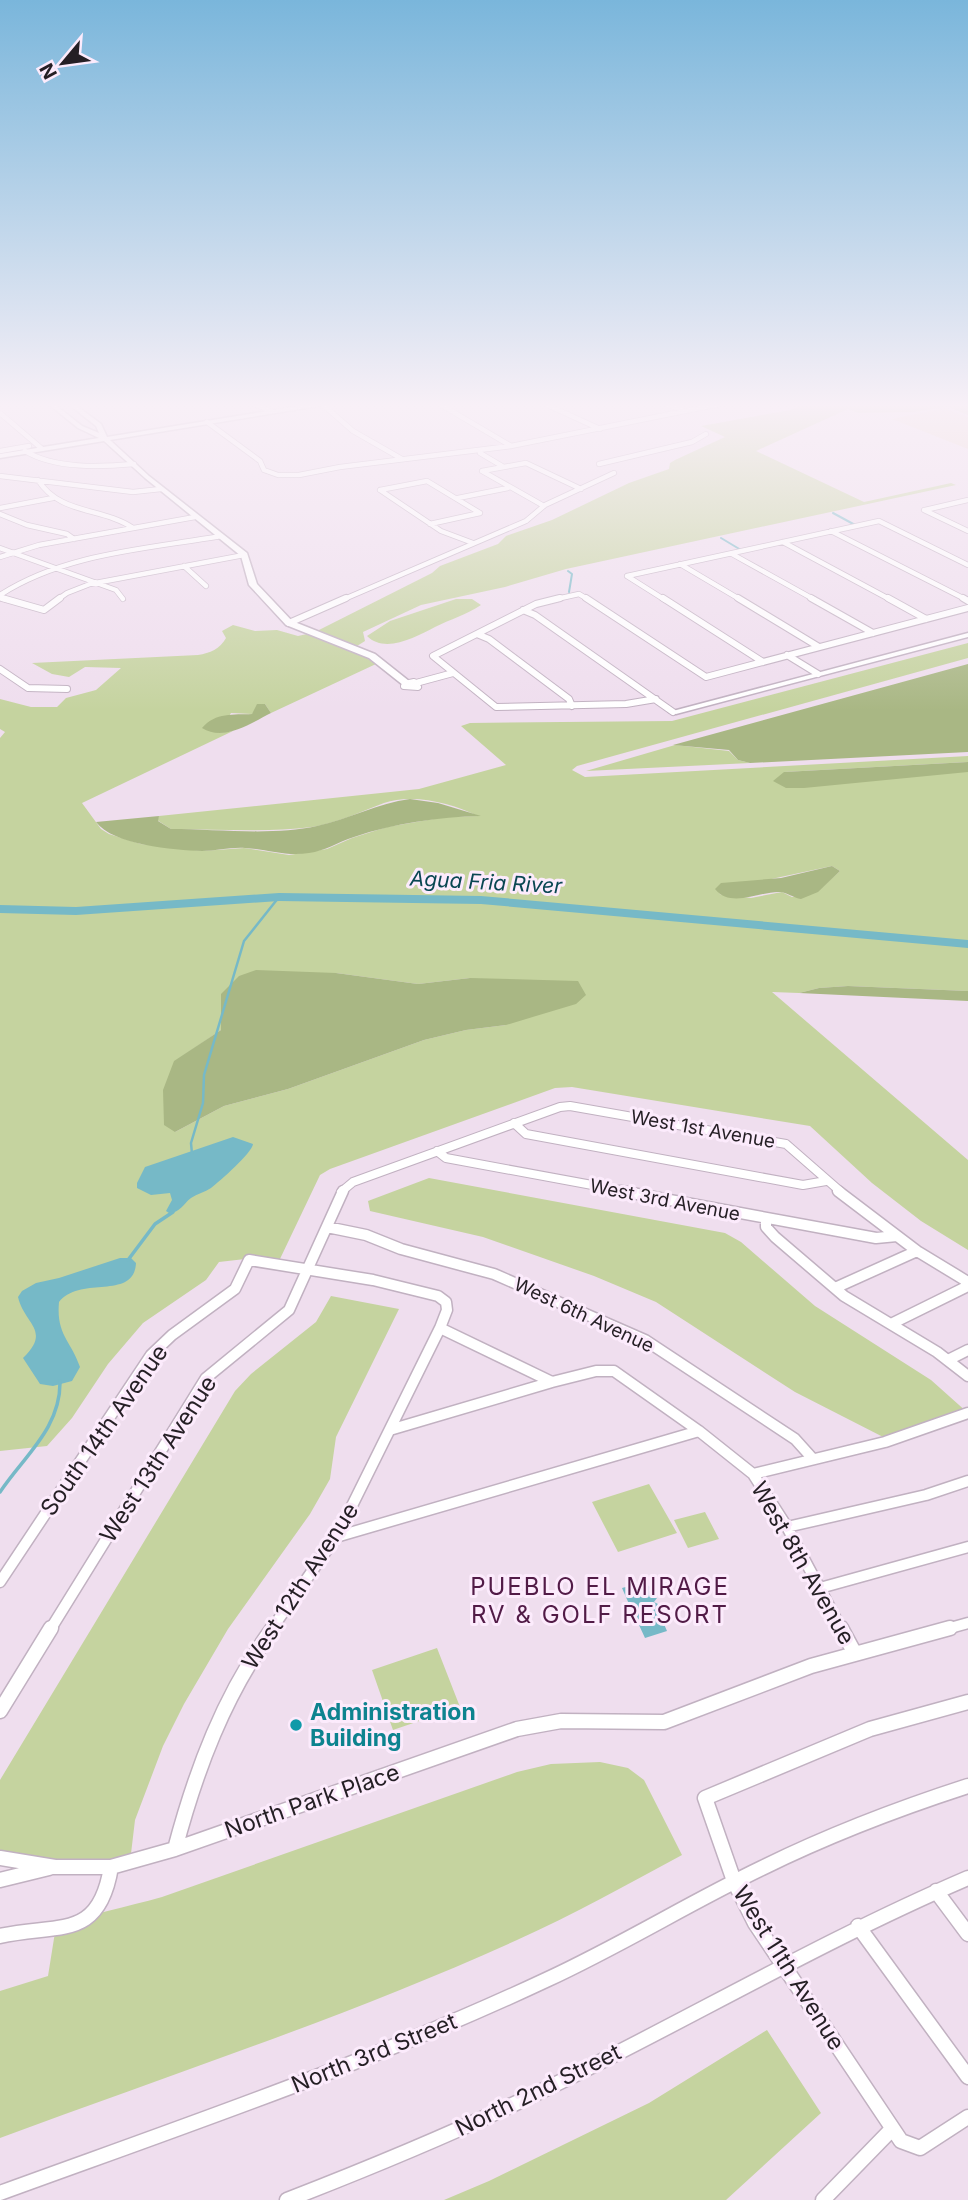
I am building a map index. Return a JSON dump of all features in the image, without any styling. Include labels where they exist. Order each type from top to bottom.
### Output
[{"type":"street","points":[[68,506],[121,518],[133,528]]},
{"type":"street","points":[[181,506],[244,555],[253,585],[289,623],[372,656],[411,683],[453,673]]},
{"type":"street","points":[[403,506],[430,524],[473,544]]},
{"type":"street","points":[[430,524],[480,513],[469,506]]},
{"type":"street","points":[[289,623],[526,521],[532,513],[544,506]]},
{"type":"street","points":[[943,506],[924,510],[968,531]]},
{"type":"street","points":[[0,513],[17,522],[67,534],[74,539]]},
{"type":"street","points":[[0,556],[74,539],[195,517]]},
{"type":"street","points":[[763,662],[627,576],[879,521],[968,565]]},
{"type":"street","points":[[831,531],[968,601]]},
{"type":"street","points":[[0,596],[22,580],[57,568],[221,536]]},
{"type":"street","points":[[783,542],[926,619]]},
{"type":"street","points":[[0,548],[116,590],[123,599]]},
{"type":"street","points":[[732,554],[873,633]]},
{"type":"street","points":[[0,596],[44,610],[67,593],[98,583],[244,555]]},
{"type":"street","points":[[680,564],[819,647]]},
{"type":"street","points":[[184,566],[206,586]]},
{"type":"street","points":[[656,699],[626,704],[496,707],[433,656],[523,610],[574,594],[706,677],[968,608]]},
{"type":"street","points":[[523,610],[535,615],[673,712],[968,633]]},
{"type":"street","points":[[477,634],[489,639],[569,699],[572,706]]},
{"type":"street","points":[[787,655],[818,674]]},
{"type":"street","points":[[0,669],[28,688],[67,690]]},
{"type":"street","name":"West 1st Avenue","points":[[513,1123],[570,1106],[786,1144],[827,1181],[897,1236],[968,1284]]},
{"type":"street","points":[[437,1151],[513,1123],[526,1134],[553,1139],[803,1185],[827,1181]]},
{"type":"street","name":"West 13th Avenue","points":[[0,1711],[206,1378],[231,1354],[289,1310],[347,1185],[437,1151]]},
{"type":"street","name":"West 3rd Avenue","points":[[437,1151],[446,1158],[766,1219],[876,1238],[897,1236]]},
{"type":"street","points":[[766,1219],[766,1227],[775,1237],[835,1289],[948,1360],[968,1376]]},
{"type":"street","name":"West 6th Avenue","points":[[327,1227],[366,1235],[401,1250],[494,1274],[645,1340],[795,1439],[813,1459]]},
{"type":"street","points":[[835,1289],[917,1251]]},
{"type":"street","name":"South 14th Avenue","points":[[0,1582],[152,1355],[172,1335],[235,1289],[249,1261],[309,1269]]},
{"type":"street","points":[[309,1269],[438,1296],[446,1302],[447,1310],[440,1328],[552,1382]]},
{"type":"street","points":[[891,1324],[968,1284]]},
{"type":"street","name":"West 12th Avenue","points":[[175,1849],[189,1794],[230,1697],[248,1666],[337,1536],[393,1429],[440,1328]]},
{"type":"street","points":[[948,1360],[968,1350]]},
{"type":"street","name":"West 8th Avenue","points":[[393,1429],[552,1382],[596,1371],[614,1371],[698,1430],[753,1474],[787,1527],[854,1653]]},
{"type":"street","points":[[753,1474],[916,1433],[968,1413]]},
{"type":"street","points":[[337,1536],[698,1430]]},
{"type":"street","points":[[787,1527],[926,1495],[968,1481]]},
{"type":"street","points":[[820,1588],[968,1547]]},
{"type":"street","points":[[854,1653],[968,1623]]},
{"type":"street","name":"North Park Place","points":[[0,1858],[55,1867],[111,1867],[175,1849],[536,1723],[664,1722],[774,1679],[854,1653]]},
{"type":"street","name":"West 11th Avenue","points":[[892,2129],[755,1923],[734,1881],[705,1798],[870,1729],[968,1702]]},
{"type":"street","name":"North 3rd Street","points":[[0,2193],[246,2104],[416,2038],[548,1979],[734,1881],[864,1821],[968,1786]]},
{"type":"street","points":[[0,1880],[55,1867]]},
{"type":"street","points":[[0,1936],[21,1930],[71,1925],[91,1917],[104,1904],[110,1888],[111,1867]]},
{"type":"street","name":"North 2nd Street","points":[[287,2200],[477,2122],[597,2064],[858,1926],[968,1878]]},
{"type":"street","points":[[936,1891],[968,1934]]},
{"type":"street","points":[[858,1926],[968,2077]]},
{"type":"street","points":[[823,2200],[892,2129],[901,2141],[920,2148],[968,2117]]},
{"type":"green space","points":[[582,506],[860,506],[566,569],[505,587],[421,605],[363,632],[365,641],[357,646],[317,631],[432,573],[440,566],[498,544],[506,536],[552,520]]},
{"type":"green space","points":[[456,599],[472,599],[481,605],[401,642],[383,644],[367,636],[390,621]]},
{"type":"green space","points":[[233,625],[255,631],[277,630],[298,636],[307,634],[362,655],[376,664],[271,713],[265,704],[252,714],[231,713],[218,733],[233,731],[82,803],[101,829],[109,834],[141,844],[202,851],[244,848],[289,855],[327,849],[387,827],[445,817],[478,816],[432,801],[407,799],[384,803],[330,823],[295,829],[171,829],[157,820],[159,816],[419,789],[506,765],[461,726],[470,723],[672,721],[968,643],[968,658],[577,766],[572,770],[585,777],[968,756],[968,762],[784,772],[968,772],[968,991],[848,986],[819,988],[799,993],[772,992],[968,1160],[968,1250],[921,1221],[872,1183],[810,1126],[572,1087],[555,1088],[330,1169],[320,1175],[279,1261],[245,1259],[219,1262],[206,1280],[143,1323],[108,1364],[72,1418],[47,1446],[0,1451],[0,738],[5,732],[0,729],[0,699],[31,707],[57,707],[66,698],[96,690],[121,668],[85,667],[69,677],[52,674],[32,663],[198,655],[211,652],[221,645],[226,638],[222,631]],"holes":[[[832,866],[840,871],[818,891],[792,897],[782,892],[751,898],[719,894],[752,883]],[[336,973],[418,984],[470,978],[506,1025],[466,1030],[424,1040],[288,1089],[224,1106],[175,1132],[174,1062],[221,1030]]]},
{"type":"green space","points":[[968,664],[968,752],[750,763],[738,760],[729,750],[673,745]]},
{"type":"green space","points":[[257,704],[265,704],[271,713],[228,732],[210,732],[202,728],[219,717],[252,714]]},
{"type":"green space","points":[[675,745],[729,751],[738,760],[750,763],[586,771]]},
{"type":"green space","points":[[968,762],[968,772],[804,788],[786,788],[773,781],[784,772]]},
{"type":"green space","points":[[410,799],[438,803],[481,816],[401,824],[369,832],[315,852],[301,854],[245,848],[202,851],[145,845],[116,836],[96,822],[159,816],[158,821],[171,829],[282,831],[317,826]]},
{"type":"green space","points":[[832,866],[840,871],[818,892],[801,899],[780,892],[729,898],[715,889],[721,883],[781,878]]},
{"type":"green space","points":[[256,970],[336,973],[418,984],[470,978],[578,981],[586,995],[576,1004],[506,1025],[466,1030],[424,1040],[288,1089],[224,1106],[175,1132],[164,1125],[163,1090],[174,1061],[221,1030],[221,994],[239,976]]},
{"type":"green space","points":[[848,986],[968,991],[968,1001],[799,993],[819,988]]},
{"type":"green space","points":[[429,1178],[725,1233],[741,1242],[815,1306],[931,1380],[968,1413],[889,1440],[795,1392],[656,1302],[594,1276],[483,1237],[370,1211],[368,1201]]},
{"type":"green space","points":[[331,1296],[399,1309],[336,1437],[330,1479],[310,1514],[228,1629],[163,1746],[135,1820],[130,1862],[111,1867],[0,1858],[0,1780],[235,1391],[251,1374],[316,1322]]},
{"type":"green space","points":[[649,1484],[677,1533],[618,1552],[592,1502]]},
{"type":"green space","points":[[705,1512],[719,1539],[688,1548],[674,1520]]},
{"type":"green space","points":[[437,1648],[460,1707],[393,1730],[372,1670]]},
{"type":"green space","points":[[600,1762],[628,1768],[644,1780],[682,1855],[559,1920],[454,1968],[260,2044],[0,2138],[0,1991],[48,1976],[56,1926],[162,1897],[517,1772],[551,1764]]},
{"type":"green space","points":[[767,2030],[821,2113],[726,2200],[444,2200],[649,2103]]},
{"type":"water","points":[[233,1137],[253,1144],[247,1154],[211,1188],[191,1198],[176,1212],[166,1211],[172,1200],[170,1193],[151,1195],[137,1188],[145,1167]]},
{"type":"water","points":[[120,1258],[131,1258],[136,1263],[133,1274],[126,1281],[117,1285],[80,1290],[59,1302],[62,1330],[80,1367],[72,1381],[53,1386],[40,1384],[23,1358],[31,1348],[36,1334],[18,1297],[22,1291],[36,1283]]},
{"type":"water","points":[[644,1582],[650,1587],[649,1591],[654,1593],[651,1598],[657,1598],[654,1602],[660,1605],[657,1608],[667,1631],[645,1638],[639,1625],[645,1618],[636,1620],[622,1588]]},
{"type":"waterway","points":[[833,513],[857,526]]},
{"type":"waterway","points":[[721,538],[741,550]]},
{"type":"waterway","points":[[568,571],[572,574],[569,592]]},
{"type":"waterway","points":[[192,1154],[191,1143],[203,1103],[204,1075],[244,941],[279,897]]},
{"type":"waterway","name":"Agua Fria River","points":[[0,909],[76,911],[279,897],[481,900],[968,944]]},
{"type":"waterway","points":[[128,1260],[155,1224],[173,1212]]},
{"type":"waterway","points":[[0,1492],[48,1427],[59,1398],[60,1381]]},
{"type":"place","name":"Administration Building","points":[[296,1725]]},
{"type":"district","name":"PUEBLO EL MIRAGE RV & GOLF RESORT","points":[[600,1600]]}]
